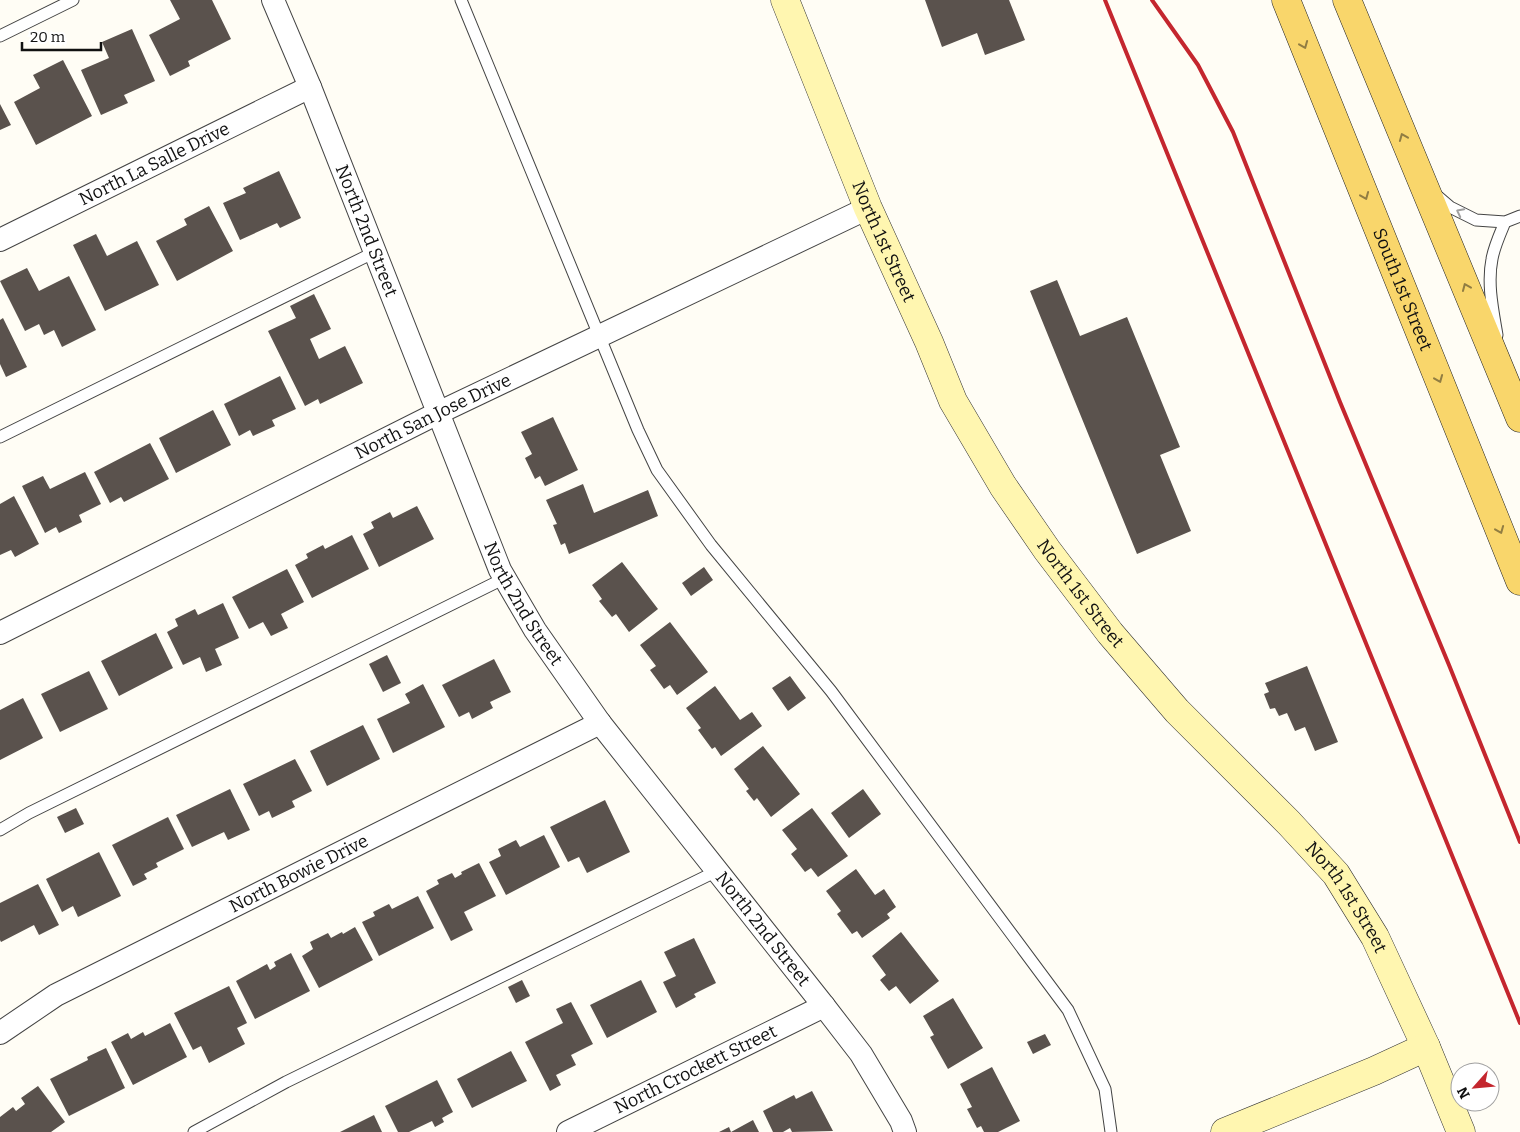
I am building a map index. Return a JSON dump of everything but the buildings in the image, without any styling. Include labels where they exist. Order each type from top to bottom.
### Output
[{"type":"main road","name":"North 1st Street","points":[[785,0],[868,208],[929,342],[953,401],[1003,486],[1059,565],[1128,654],[1177,711],[1289,823],[1336,874],[1375,937],[1426,1047],[1461,1132]]},
{"type":"main road","name":"South 1st Street","points":[[1286,0],[1520,581]]},
{"type":"main road","points":[[1347,0],[1520,418]]},
{"type":"main road","points":[[1225,1132],[1374,1071],[1426,1047]]},
{"type":"street","name":"North 2nd Street","points":[[273,0],[310,87],[500,570],[535,630],[600,723],[861,1054],[901,1121],[905,1132]]},
{"type":"street","name":"North La Salle Drive","points":[[0,240],[310,87]]},
{"type":"street","name":"North San Jose Drive","points":[[0,633],[438,413],[868,208]]},
{"type":"street","name":"North Bowie Drive","points":[[0,1032],[56,995],[600,723]]},
{"type":"street","name":"North Crockett Street","points":[[568,1132],[824,1006]]},
{"type":"lane","points":[[0,36],[73,0]]},
{"type":"lane","points":[[461,0],[656,470],[711,545],[831,690],[1068,1010],[1105,1089],[1111,1132]]},
{"type":"lane","points":[[1422,183],[1450,207],[1476,220],[1505,222],[1520,216]]},
{"type":"lane","points":[[1504,381],[1490,298],[1492,260],[1505,222]]},
{"type":"lane","points":[[0,438],[375,252]]},
{"type":"lane","points":[[0,830],[505,578]]},
{"type":"lane","points":[[194,1132],[286,1082],[718,871]]},
{"type":"railway","points":[[1105,0],[1520,1023]]},
{"type":"railway","points":[[1152,0],[1198,65],[1233,132],[1340,402],[1520,842]]}]
